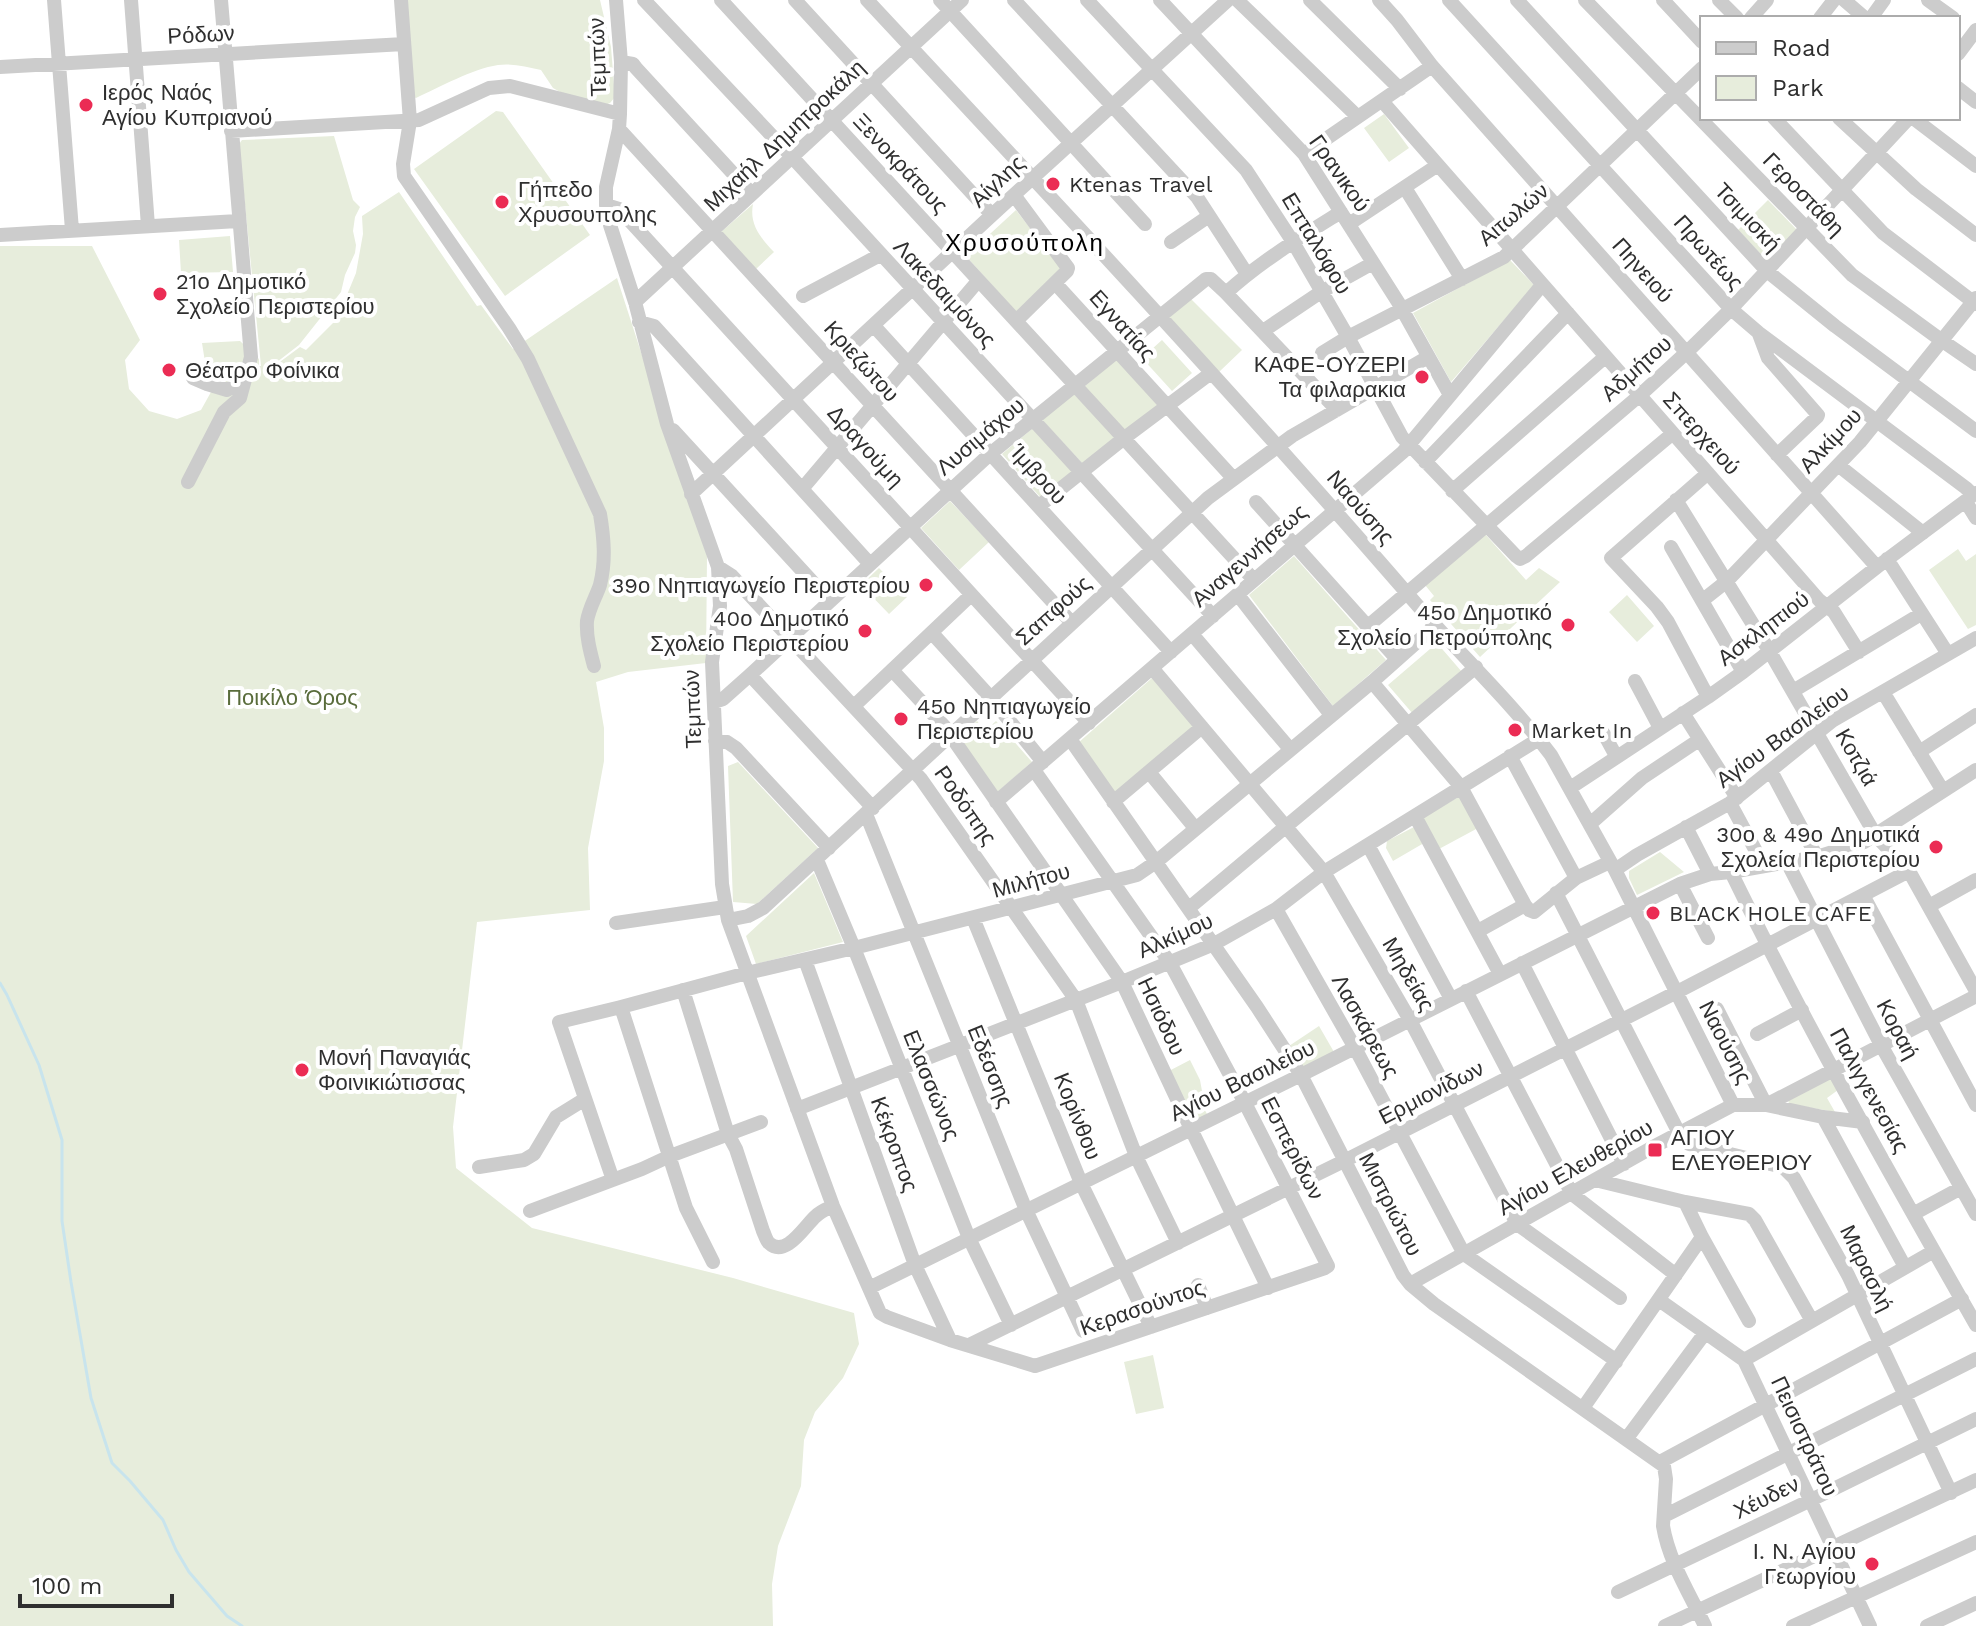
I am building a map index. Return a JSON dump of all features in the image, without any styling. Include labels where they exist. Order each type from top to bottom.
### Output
[{"type":"street","points":[[54,0],[72,230]]},
{"type":"street","points":[[131,0],[148,226]]},
{"type":"street","points":[[221,0],[251,357],[240,398],[224,412]]},
{"type":"street","points":[[401,0],[410,121],[404,176],[528,359],[600,514],[604,566],[587,623],[594,666]]},
{"type":"street","name":"Τεμπών","points":[[616,0],[621,62],[620,122],[606,187],[606,205],[667,424],[718,567],[720,606],[712,662],[726,913],[833,1206],[880,1313],[969,1345]]},
{"type":"street","name":"Λακεδαιμόνος","points":[[644,0],[1213,616]]},
{"type":"street","name":"Ξενοκράτους","points":[[721,0],[1254,580]]},
{"type":"street","points":[[795,0],[992,215]]},
{"type":"street","name":"Ναούσης","points":[[867,0],[1278,446],[1435,626],[1476,667],[1539,739],[1590,824],[1733,1105]]},
{"type":"street","name":"Μιχαήλ Δημητροκάλη","points":[[635,302],[911,47],[945,6],[962,0]]},
{"type":"street","points":[[1014,0],[1197,197],[1247,274]]},
{"type":"street","name":"Επταλόφου","points":[[1087,0],[1246,170],[1293,242],[1402,437],[1520,559],[1672,434]]},
{"type":"street","name":"Γρανικού","points":[[1160,0],[1304,154],[1402,309],[1450,395]]},
{"type":"street","name":"Αίγλης","points":[[691,494],[1228,0]]},
{"type":"street","points":[[1237,0],[1358,117]]},
{"type":"street","points":[[1310,0],[1400,89]]},
{"type":"street","name":"Πηνειού","points":[[1379,0],[1432,66],[1810,493],[1882,563],[1948,654]]},
{"type":"street","name":"Πρωτέως","points":[[1449,0],[1731,309],[1972,497]]},
{"type":"street","name":"Τσιμισκή","points":[[1517,0],[1767,271],[1908,382],[1976,431]]},
{"type":"street","name":"Γεροστάθη","points":[[1585,0],[1700,119]]},
{"type":"street","points":[[1663,0],[1700,40]]},
{"type":"street","points":[[1719,0],[1735,16]]},
{"type":"street","points":[[1753,16],[1767,0]]},
{"type":"street","points":[[1822,16],[1834,0]]},
{"type":"street","points":[[1844,0],[1863,16]]},
{"type":"street","points":[[1928,0],[1950,16]]},
{"type":"street","points":[[945,6],[1145,224]]},
{"type":"street","points":[[1960,52],[1975,33]]},
{"type":"street","name":"Ρόδων","points":[[0,67],[404,44]]},
{"type":"street","points":[[621,62],[633,64],[752,194]]},
{"type":"street","points":[[1304,154],[1432,66]]},
{"type":"street","name":"Αιτωλών","points":[[1322,353],[1504,257],[1700,70]]},
{"type":"street","points":[[231,131],[410,121],[428,117],[489,88],[510,86],[620,122]]},
{"type":"street","points":[[1960,90],[1976,102]]},
{"type":"street","name":"Σπερχειού","points":[[1382,101],[1672,434],[1819,600],[1834,612],[1859,652]]},
{"type":"street","name":"Γεροστάθη","points":[[1701,120],[1852,275],[1976,364]]},
{"type":"street","points":[[1776,120],[1891,240],[1975,301]]},
{"type":"street","points":[[1841,120],[1916,189],[1976,235]]},
{"type":"street","name":"Αδμήτου","points":[[1368,626],[1687,352],[1909,120]]},
{"type":"street","points":[[1914,120],[1976,166]]},
{"type":"street","name":"Κριεζώτου","points":[[620,122],[712,231],[1072,623]]},
{"type":"street","points":[[1337,410],[1226,293],[1293,242],[1405,188],[1438,165]]},
{"type":"street","points":[[1405,188],[1462,279]]},
{"type":"street","points":[[1014,195],[1068,268],[1016,321]]},
{"type":"street","name":"Δραγούμη","points":[[606,205],[619,209],[1089,723]]},
{"type":"street","points":[[1171,242],[1209,216]]},
{"type":"street","points":[[0,235],[238,221]]},
{"type":"street","points":[[803,296],[880,255]]},
{"type":"street","points":[[1263,331],[1321,292],[1373,263]]},
{"type":"street","name":"Λυσιμάχου","points":[[714,702],[723,699],[750,675],[990,454],[1158,316],[1206,279],[1211,279],[1226,293]]},
{"type":"street","points":[[802,489],[978,281]]},
{"type":"street","name":"Εγνατίας","points":[[1055,283],[1233,478]]},
{"type":"street","name":"Αναγεννήσεως","points":[[996,802],[1409,445],[1542,285]]},
{"type":"street","name":"Αλκίμου","points":[[1703,600],[1727,581],[1838,465],[1878,421],[1975,301]]},
{"type":"street","points":[[1425,462],[1568,313]]},
{"type":"street","points":[[639,322],[654,326],[870,564]]},
{"type":"street","name":"Ίμβρου","points":[[874,326],[1171,652]]},
{"type":"street","points":[[1759,333],[1768,358],[1818,415],[1777,455]]},
{"type":"street","name":"Σαπφούς","points":[[616,923],[726,913],[748,916],[763,908],[1191,512],[1278,446],[1428,357]]},
{"type":"street","points":[[1452,491],[1605,357]]},
{"type":"street","points":[[1039,506],[1211,373]]},
{"type":"street","points":[[193,378],[227,390],[244,380]]},
{"type":"street","points":[[188,482],[224,412],[227,390]]},
{"type":"street","points":[[667,424],[830,601]]},
{"type":"street","points":[[1838,465],[1923,533]]},
{"type":"street","points":[[1708,473],[1611,558],[1668,622],[1708,697]]},
{"type":"street","points":[[1972,497],[1976,518]]},
{"type":"street","name":"Ασκληπιού","points":[[1570,788],[1743,672],[1972,497]]},
{"type":"street","name":"Κοτζιά","points":[[1676,500],[1770,652],[1876,836],[1909,871],[1976,994]]},
{"type":"street","points":[[1256,502],[1397,659]]},
{"type":"street","points":[[1671,547],[1743,672]]},
{"type":"street","name":"Ροδόπης","points":[[718,567],[732,576],[913,769],[1076,1000],[1136,1156],[1178,1243]]},
{"type":"street","points":[[854,706],[971,595]]},
{"type":"street","points":[[1238,595],[1331,715]]},
{"type":"street","points":[[1793,691],[1921,614]]},
{"type":"street","name":"Μιλήτου","points":[[585,1099],[559,1022],[1137,875],[1372,682],[1435,626]]},
{"type":"street","name":"Εσπερίδων","points":[[932,633],[991,698],[1111,881],[1170,963],[1328,1266]]},
{"type":"street","points":[[1192,634],[1290,749]]},
{"type":"street","name":"Αγίου Βασιλείου","points":[[1525,905],[1534,912],[1576,878],[1637,855],[1734,800],[1817,732],[1976,638]]},
{"type":"street","points":[[1189,908],[1476,667]]},
{"type":"street","name":"Μηδείας","points":[[1153,669],[1324,872],[1410,1020],[1517,1224],[1620,1298]]},
{"type":"street","name":"Ησιόδου","points":[[892,670],[950,735],[1122,982],[1268,1288]]},
{"type":"street","name":"Εδέσσης","points":[[750,675],[870,811],[959,1046],[1026,1210],[1083,1331]]},
{"type":"street","points":[[1635,681],[1660,728]]},
{"type":"street","points":[[1372,682],[1461,787],[1525,905],[1478,931]]},
{"type":"street","points":[[1883,692],[1943,791]]},
{"type":"street","points":[[1683,713],[1734,800],[1764,866]]},
{"type":"street","points":[[1919,752],[1976,715]]},
{"type":"street","points":[[1113,802],[1202,727]]},
{"type":"street","points":[[1604,734],[1616,756]]},
{"type":"street","name":"Μιστριώτου","points":[[1070,739],[1214,944],[1301,1075],[1410,1284],[1660,1462]]},
{"type":"street","name":"Αλκίμου","points":[[797,1109],[1214,944],[1276,909],[1324,872],[1539,739]]},
{"type":"street","points":[[1590,824],[1642,778],[1699,740]]},
{"type":"street","points":[[715,741],[727,742],[736,748],[829,848]]},
{"type":"street","points":[[1510,756],[1576,878]]},
{"type":"street","name":"Αγίου Βασιλείου","points":[[869,1288],[1355,1048],[1632,906],[1710,874],[1817,857],[1845,849],[1876,836],[1976,770]]},
{"type":"street","points":[[1771,771],[1817,857]]},
{"type":"street","points":[[1149,772],[1195,828]]},
{"type":"street","points":[[1415,816],[1500,974]]},
{"type":"street","points":[[1686,827],[1710,874]]},
{"type":"street","points":[[1368,845],[1451,999]]},
{"type":"street","name":"Ελασσώνος","points":[[817,860],[969,1238],[1011,1325]]},
{"type":"street","name":"Κοραή","points":[[1787,862],[1881,1045],[1976,1214]]},
{"type":"street","name":"Ερμιονίδων","points":[[969,1345],[1344,1161],[1909,871]]},
{"type":"street","name":"Παλιγγενεσίας","points":[[1731,872],[1833,1069],[1976,1325]]},
{"type":"street","points":[[1929,906],[1976,880]]},
{"type":"street","points":[[1680,884],[1708,938]]},
{"type":"street","points":[[1556,893],[1679,1133]]},
{"type":"street","points":[[1863,895],[1976,1105]]},
{"type":"street","name":"Λασκάρεως","points":[[1276,909],[1355,1048],[1464,1254],[1616,1362]]},
{"type":"street","name":"Κορίνθου","points":[[973,918],[1081,1183],[1151,1327]]},
{"type":"street","name":"Κέκροπος","points":[[805,960],[915,1265],[950,1340]]},
{"type":"street","points":[[1522,963],[1624,1164]]},
{"type":"street","points":[[683,990],[728,1134],[769,1243],[785,1246],[796,1239],[815,1216],[833,1206]]},
{"type":"street","points":[[1466,991],[1572,1194],[1676,1275]]},
{"type":"street","name":"Αγίου Ελευθερίου","points":[[1766,1105],[1976,994]]},
{"type":"street","points":[[621,1007],[686,1208],[713,1262]]},
{"type":"street","points":[[1717,1009],[1766,1105]]},
{"type":"street","points":[[1757,1034],[1802,1010]]},
{"type":"street","points":[[479,1167],[524,1160],[534,1154],[556,1117],[585,1099],[613,1180]]},
{"type":"street","name":"Αγίου Ελευθερίου","points":[[1410,1284],[1733,1105],[1766,1105],[1863,1122]]},
{"type":"street","points":[[1823,1117],[1905,1267]]},
{"type":"street","points":[[530,1211],[761,1122]]},
{"type":"street","name":"Μαρασλή","points":[[1679,1133],[1689,1144],[1783,1167],[1789,1172],[1828,1237],[1951,1493]]},
{"type":"street","points":[[1595,1180],[1749,1214],[1812,1321]]},
{"type":"street","points":[[1913,1214],[1961,1188]]},
{"type":"street","points":[[1685,1202],[1749,1321]]},
{"type":"street","points":[[1583,1408],[1702,1237]]},
{"type":"street","points":[[1744,1360],[1934,1251]]},
{"type":"street","name":"Κερασούντος","points":[[969,1345],[1035,1366],[1328,1266]]},
{"type":"street","points":[[1198,1285],[1207,1308]]},
{"type":"street","points":[[1705,1626],[1675,1565],[1664,1533],[1666,1471],[1660,1462],[1962,1299]]},
{"type":"street","name":"Πεισιστράτου","points":[[1659,1300],[1744,1360],[1870,1626]]},
{"type":"street","points":[[1627,1438],[1705,1333]]},
{"type":"street","points":[[1664,1516],[1976,1359]]},
{"type":"street","name":"Χέυδεν","points":[[1618,1592],[1976,1419]]},
{"type":"street","points":[[1665,1626],[1951,1493],[1975,1485]]},
{"type":"street","points":[[1793,1626],[1976,1542]]},
{"type":"street","points":[[1927,1626],[1976,1603]]},
{"type":"green space","points":[[406,0],[600,0],[611,47],[615,97],[605,105],[562,93],[553,88],[541,70],[504,65],[467,74],[416,98]]},
{"type":"green space","name":"Γήπεδο Χρυσουπολης","points":[[496,111],[503,112],[590,235],[505,296],[414,169]]},
{"type":"green space","points":[[1384,114],[1409,148],[1389,162],[1364,128]]},
{"type":"green space","name":"Ποικίλο Όρος","points":[[334,136],[353,200],[360,207],[353,231],[355,253],[341,292],[299,345],[268,369],[263,368],[269,370],[300,347],[306,350],[337,319],[356,273],[363,234],[362,216],[399,192],[477,306],[481,305],[513,349],[617,278],[707,556],[706,663],[628,672],[596,682],[604,728],[604,761],[588,848],[590,910],[477,922],[453,1127],[456,1168],[532,1228],[733,1278],[854,1313],[859,1344],[843,1378],[815,1412],[804,1440],[801,1486],[778,1546],[772,1584],[773,1626],[0,1626],[0,246],[92,246],[140,340],[125,360],[129,389],[149,411],[177,419],[201,410],[211,392],[202,377],[205,362],[202,343],[240,341],[259,359],[261,366],[239,144],[242,140]]},
{"type":"green space","points":[[1768,200],[1797,230],[1768,262],[1738,230]]},
{"type":"green space","points":[[753,204],[754,225],[774,252],[756,269],[721,232]]},
{"type":"green space","points":[[1016,210],[1061,268],[1016,312],[966,256]]},
{"type":"green space","points":[[230,236],[233,272],[181,273],[179,240]]},
{"type":"green space","points":[[1510,260],[1534,285],[1451,382],[1413,313]]},
{"type":"green space","points":[[1190,298],[1242,350],[1219,372],[1168,317]]},
{"type":"green space","points":[[1162,340],[1192,373],[1172,391],[1142,358]]},
{"type":"green space","points":[[1117,358],[1159,404],[1125,431],[1084,387]]},
{"type":"green space","points":[[1074,394],[1115,437],[1083,464],[1042,420]]},
{"type":"green space","points":[[1033,428],[1074,472],[1041,498],[1002,454]]},
{"type":"green space","points":[[950,501],[989,542],[959,570],[921,528]]},
{"type":"green space","points":[[1485,534],[1526,580],[1539,568],[1560,582],[1480,657],[1430,600],[1434,596],[1425,585]]},
{"type":"green space","points":[[1958,549],[1966,561],[1976,554],[1976,625],[1968,629],[1929,570]]},
{"type":"green space","points":[[1294,556],[1386,660],[1333,706],[1249,595]]},
{"type":"green space","points":[[879,568],[907,597],[889,614],[861,585]]},
{"type":"green space","points":[[1627,595],[1654,626],[1637,642],[1609,612]]},
{"type":"green space","points":[[1437,643],[1462,672],[1413,714],[1388,685]]},
{"type":"green space","points":[[1152,678],[1194,726],[1114,794],[1078,743]]},
{"type":"green space","points":[[977,721],[985,731],[996,721],[1032,762],[995,794],[957,738]]},
{"type":"green space","points":[[738,762],[818,848],[757,904],[733,902],[728,766]]},
{"type":"green space","points":[[1460,796],[1478,828],[1439,849],[1422,818]]},
{"type":"green space","points":[[1414,827],[1424,843],[1393,861],[1386,848],[1387,841]]},
{"type":"green space","points":[[1660,852],[1684,872],[1637,895],[1629,871]]},
{"type":"green space","points":[[814,873],[843,942],[756,964],[746,936]]},
{"type":"green space","points":[[1319,1026],[1334,1052],[1304,1068],[1289,1046]]},
{"type":"green space","points":[[1190,1060],[1202,1091],[1196,1094],[1207,1114],[1193,1122],[1167,1072]]},
{"type":"green space","points":[[1830,1077],[1838,1090],[1827,1098],[1835,1112],[1789,1104],[1788,1099]]},
{"type":"green space","points":[[1153,1355],[1164,1408],[1136,1414],[1124,1362]]},
{"type":"waterway","points":[[0,983],[39,1065],[62,1140],[62,1221],[71,1282],[91,1398],[112,1463],[163,1520],[189,1572],[227,1616],[242,1626]]},
{"type":"place","name":"Ιερός Ναός Αγίου Κυπριανού","points":[[86,105]]},
{"type":"place","name":"Ktenas Travel","points":[[1053,184]]},
{"type":"place","name":"Γήπεδο Χρυσουπολης","points":[[502,202]]},
{"type":"place","name":"21ο Δημοτικό Σχολείο Περιστερίου","points":[[160,294]]},
{"type":"place","name":"Θέατρο Φοίνικα","points":[[169,370]]},
{"type":"place","name":"ΚΑΦΕ-ΟΥΖΕΡΙ Τα φιλαρακια","points":[[1422,377]]},
{"type":"place","name":"39ο Νηπιαγωγείο Περιστερίου","points":[[926,585]]},
{"type":"place","name":"45ο Δημοτικό Σχολείο Πετρούπολης","points":[[1568,625]]},
{"type":"place","name":"40ο Δημοτικό Σχολείο Περιστερίου","points":[[865,631]]},
{"type":"place","name":"45ο Νηπιαγωγείο Περιστερίου","points":[[901,719]]},
{"type":"place","name":"Market In","points":[[1515,730]]},
{"type":"place","name":"30ο & 49ο Δημοτικά Σχολεία Περιστερίου","points":[[1936,847]]},
{"type":"place","name":"BLACK HOLE CAFE","points":[[1653,913]]},
{"type":"place","name":"Μονή Παναγιάς Φοινικιώτισσας","points":[[302,1070]]},
{"type":"place","name":"ΑΓΙΟΥ ΕΛΕΥΘΕΡΙΟΥ","points":[[1655,1150]]},
{"type":"place","name":"Ι. Ν. Αγίου Γεωργίου","points":[[1872,1564]]},
{"type":"district","name":"Χρυσούπολη","points":[[1025,243]]}]
